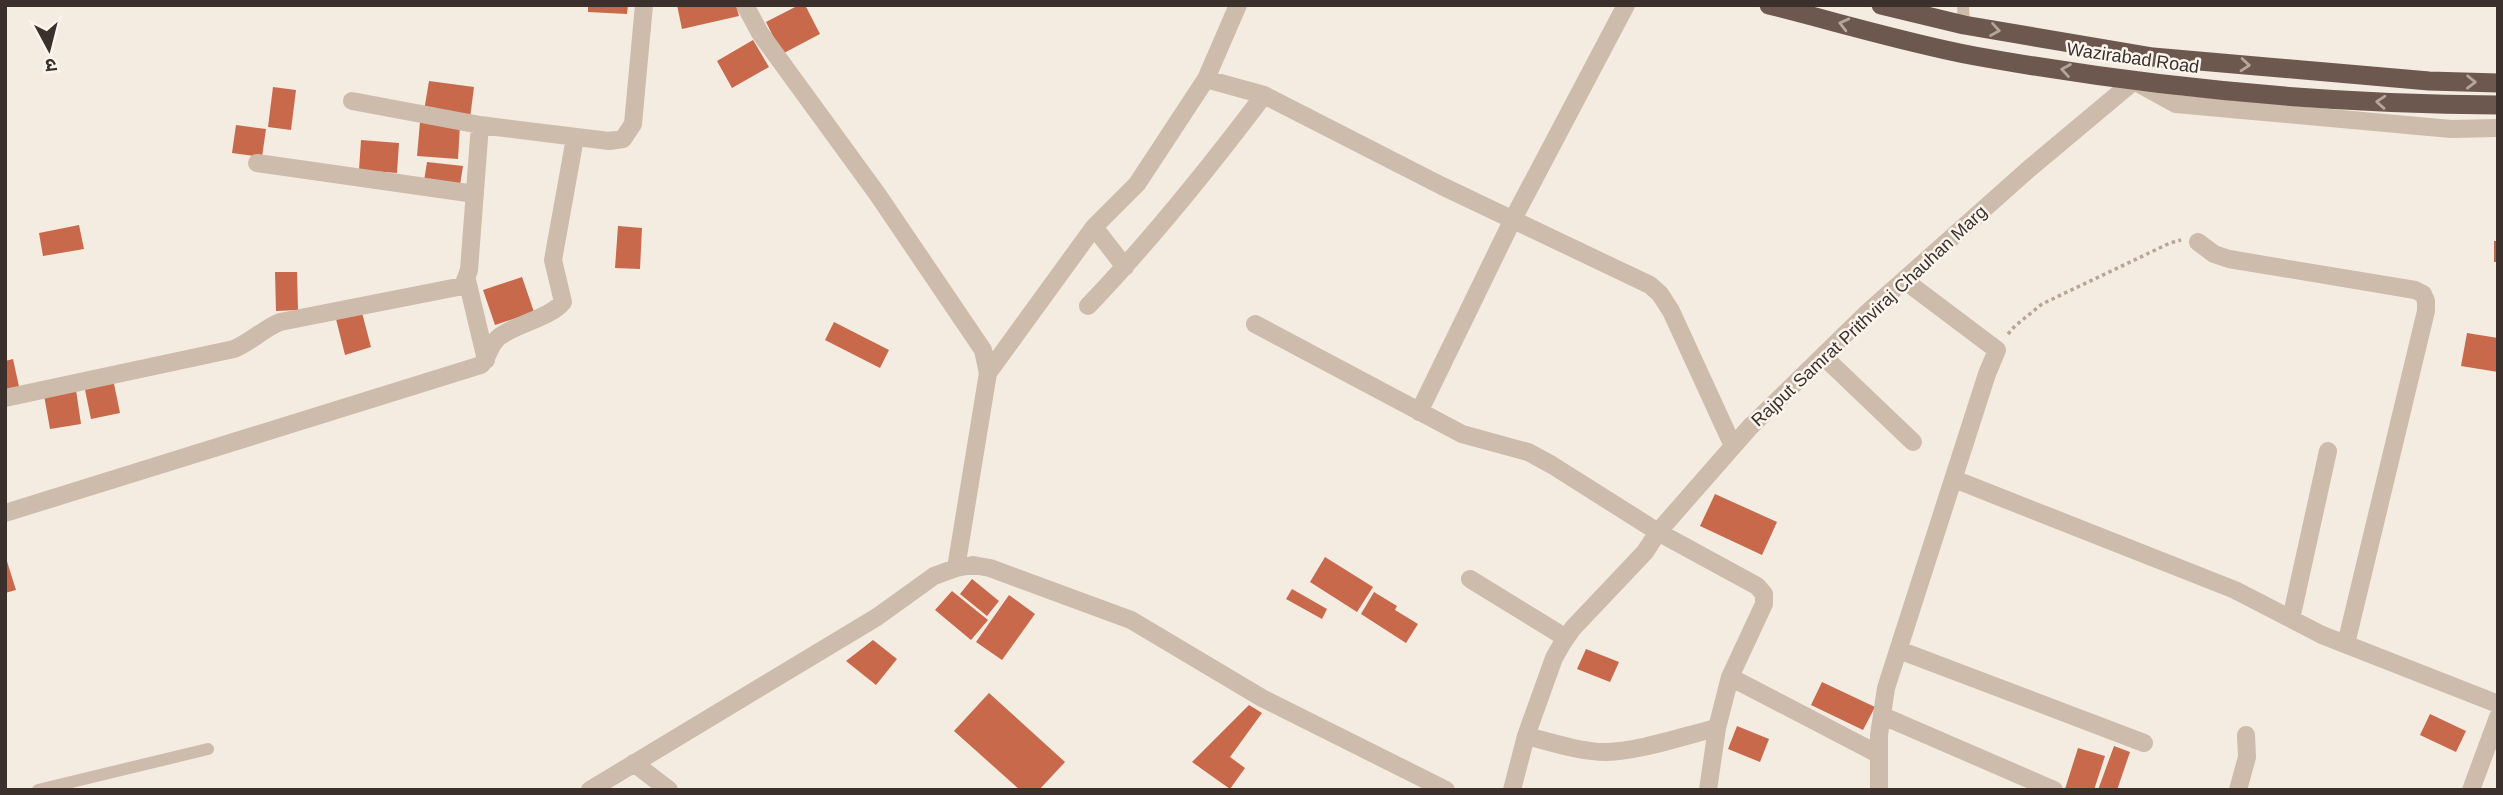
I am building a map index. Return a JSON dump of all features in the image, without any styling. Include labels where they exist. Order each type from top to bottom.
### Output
[{"type":"highway","name":"Wazirabad Road","points":[[1769,5],[1973,55],[2134,81],[2272,96],[2420,105],[2498,105]]},
{"type":"highway","name":"Wazirabad Road","points":[[1881,5],[1964,15],[2134,53],[2429,81],[2498,83]]},
{"type":"street","points":[[352,101],[480,125],[617,141],[628,134],[633,124],[644,5]]},
{"type":"street","points":[[745,5],[781,63],[878,194],[982,350],[988,373],[956,568]]},
{"type":"street","points":[[988,373],[1094,227],[1137,184],[1206,79],[1238,5]]},
{"type":"street","points":[[1419,412],[1513,219],[1626,5]]},
{"type":"street","points":[[2134,53],[2134,81],[2176,104],[2451,129],[2498,128]]},
{"type":"street","points":[[1206,79],[1264,95],[1442,186],[1650,285],[1671,311],[1733,446]]},
{"type":"street","name":"Rajput Samrat Prithviraj Chauhan Marg","points":[[1512,790],[1526,736],[1554,658],[1573,628],[1645,552],[1658,531],[1750,427],[1823,356],[2030,168],[2134,81]]},
{"type":"street","points":[[1088,306],[1200,180],[1264,95]]},
{"type":"street","points":[[480,125],[467,280],[486,360]]},
{"type":"street","points":[[5,513],[481,365],[486,360],[491,345],[498,338],[515,327],[557,308],[563,302],[553,260],[575,138]]},
{"type":"street","points":[[257,163],[475,194]]},
{"type":"street","points":[[1094,227],[1125,267]]},
{"type":"street","points":[[2197,242],[2214,254],[2228,259],[2415,290],[2423,294],[2426,301],[2346,645]]},
{"type":"street","points":[[5,398],[234,349],[244,345],[265,328],[280,322],[455,288],[463,286],[467,280]]},
{"type":"street","points":[[1879,790],[1878,754],[1886,688],[1997,350],[1904,280]]},
{"type":"street","points":[[1255,324],[1462,434],[1528,453],[1552,465],[1658,531],[1757,586],[1764,594],[1761,612],[1730,677],[1717,728],[1708,790]]},
{"type":"street","points":[[1823,356],[1913,442]]},
{"type":"street","points":[[2291,619],[2328,451]]},
{"type":"street","points":[[1954,479],[2235,590],[2346,645],[2498,704]]},
{"type":"street","points":[[590,790],[877,617],[934,576],[973,565],[990,568],[1131,620],[1262,698],[1446,790]]},
{"type":"street","points":[[1470,579],[1566,638]]},
{"type":"street","points":[[1899,650],[2144,743]]},
{"type":"street","points":[[1730,677],[1878,754]]},
{"type":"street","points":[[1883,716],[2054,790]]},
{"type":"street","points":[[2471,790],[2498,717]]},
{"type":"street","points":[[1526,736],[1588,751],[1605,752],[1621,751],[1717,728]]},
{"type":"street","points":[[2238,790],[2247,757],[2246,735]]},
{"type":"street","points":[[634,763],[669,790]]},
{"type":"lane","points":[[38,790],[208,750]]},
{"type":"path","points":[[1997,350],[2015,326],[2042,303],[2170,243],[2186,239],[2197,242]]},
{"type":"building","points":[[588,5],[628,5],[627,14],[588,12]]},
{"type":"building","points":[[677,5],[736,5],[739,16],[682,29]]},
{"type":"building","points":[[799,5],[805,5],[820,34],[782,54],[766,22]]},
{"type":"building","points":[[753,40],[769,67],[732,88],[717,61]]},
{"type":"building","points":[[429,81],[474,87],[470,118],[424,111]]},
{"type":"building","points":[[273,87],[296,90],[291,130],[268,127]]},
{"type":"building","points":[[420,122],[460,124],[458,159],[417,156]]},
{"type":"building","points":[[236,125],[266,129],[262,157],[232,153]]},
{"type":"building","points":[[361,140],[399,143],[397,173],[359,170]]},
{"type":"building","points":[[427,162],[463,166],[460,185],[424,181]]},
{"type":"building","points":[[79,225],[84,249],[43,256],[39,233]]},
{"type":"building","points":[[618,226],[642,228],[640,269],[615,268]]},
{"type":"building","points":[[2494,241],[2498,241],[2498,262],[2494,262]]},
{"type":"building","points":[[275,272],[297,272],[298,310],[276,311]]},
{"type":"building","points":[[522,277],[534,312],[495,325],[483,290]]},
{"type":"building","points":[[361,309],[371,347],[345,355],[336,319]]},
{"type":"building","points":[[834,322],[889,350],[880,368],[825,340]]},
{"type":"building","points":[[2467,333],[2498,338],[2498,372],[2461,366]]},
{"type":"building","points":[[13,359],[20,391],[5,394],[5,361]]},
{"type":"building","points":[[113,379],[120,413],[91,419],[84,385]]},
{"type":"building","points":[[76,390],[81,424],[50,429],[44,395]]},
{"type":"building","points":[[1715,494],[1777,522],[1762,555],[1700,526]]},
{"type":"building","points":[[5,555],[16,590],[5,593]]},
{"type":"building","points":[[1325,557],[1373,587],[1357,612],[1310,582]]},
{"type":"building","points":[[972,579],[999,601],[987,616],[960,594]]},
{"type":"building","points":[[1292,589],[1327,609],[1322,619],[1286,599]]},
{"type":"building","points":[[952,591],[988,620],[971,640],[935,610]]},
{"type":"building","points":[[1374,592],[1397,606],[1395,610],[1418,624],[1406,643],[1361,614]]},
{"type":"building","points":[[1009,595],[1035,614],[1002,660],[976,642]]},
{"type":"building","points":[[873,640],[897,659],[876,685],[846,661]]},
{"type":"building","points":[[1586,649],[1619,662],[1610,682],[1577,669]]},
{"type":"building","points":[[1822,682],[1875,707],[1863,730],[1811,705]]},
{"type":"building","points":[[989,693],[1065,762],[1039,790],[1020,790],[954,731]]},
{"type":"building","points":[[1249,705],[1262,713],[1230,757],[1245,768],[1230,789],[1192,762]]},
{"type":"building","points":[[2430,714],[2466,731],[2456,752],[2420,735]]},
{"type":"building","points":[[1737,726],[1769,739],[1760,762],[1728,749]]},
{"type":"building","points":[[2114,746],[2130,752],[2117,790],[2098,790]]},
{"type":"building","points":[[2078,748],[2105,756],[2094,790],[2065,789]]}]
